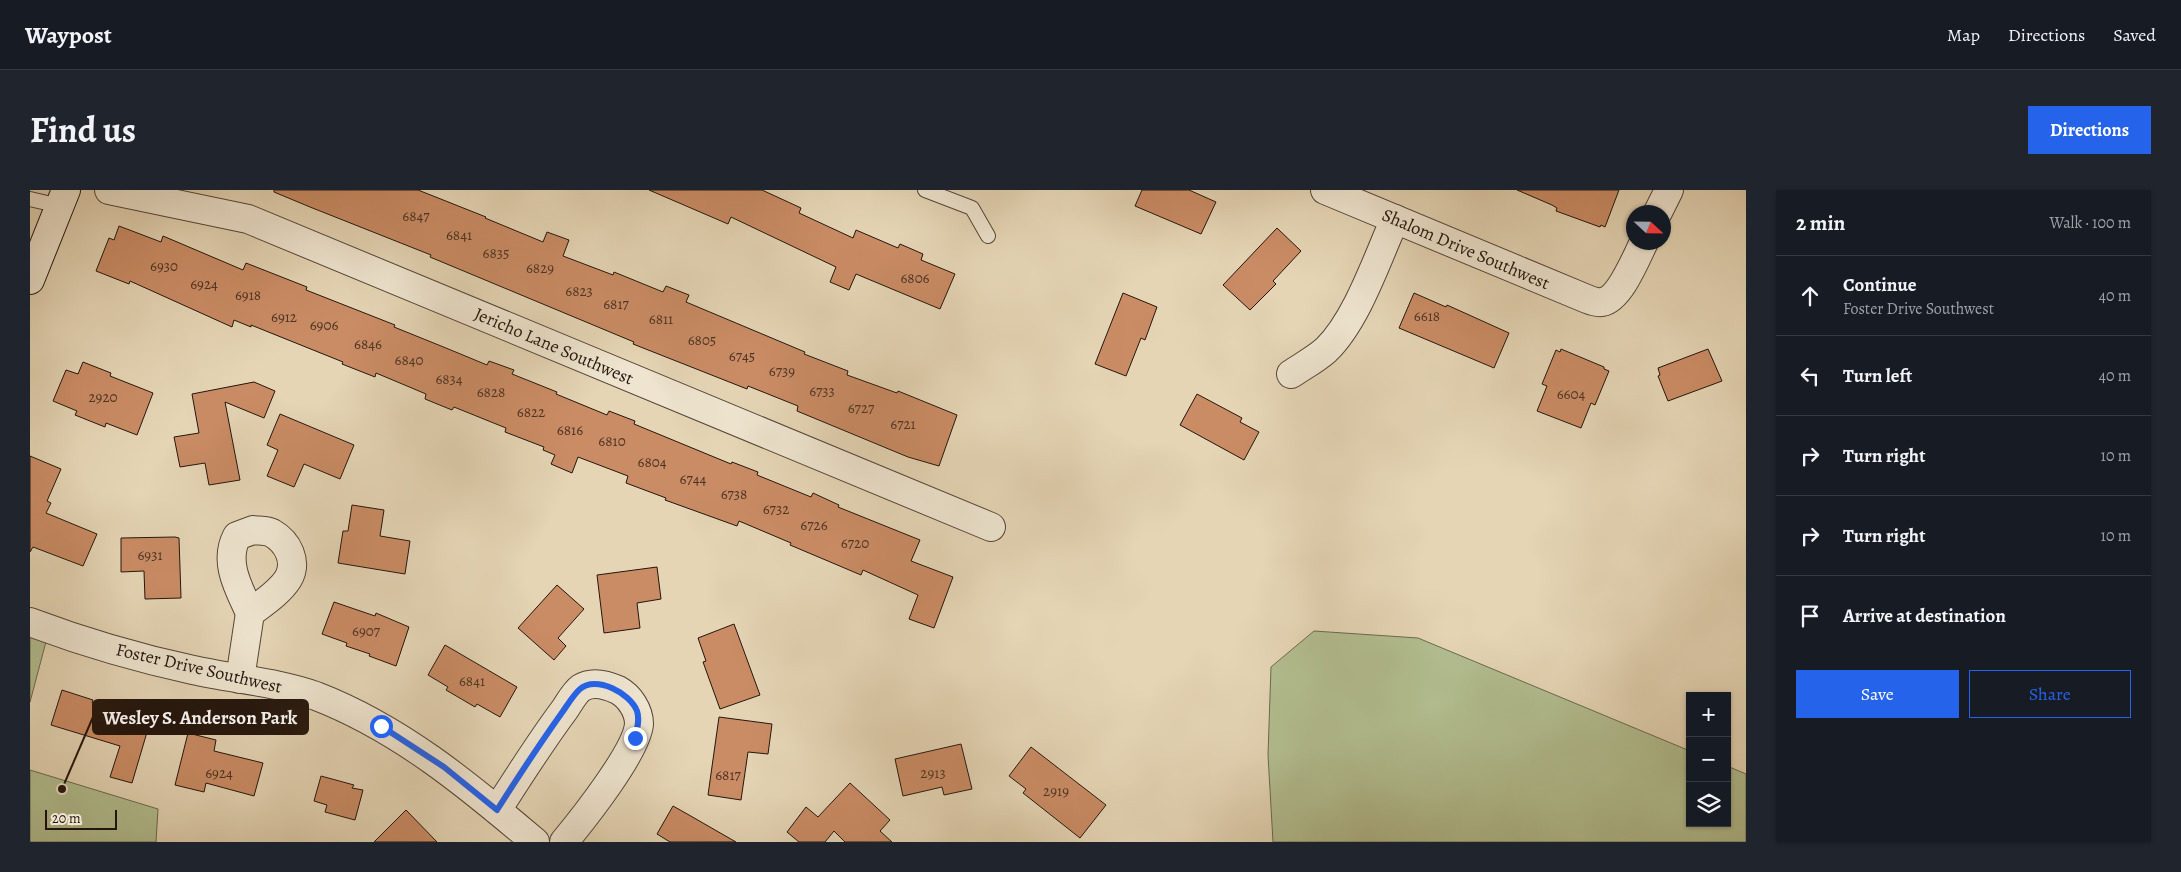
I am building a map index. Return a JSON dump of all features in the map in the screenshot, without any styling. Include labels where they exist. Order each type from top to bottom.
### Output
[{"type":"street","name":"Jericho Lane Southwest","points":[[109,190],[248,219],[991,527]]},
{"type":"street","name":"Shalom Drive Southwest","points":[[1324,190],[1600,303],[1609,300],[1625,280],[1640,250]]},
{"type":"street","points":[[1662,205],[1669,190]]},
{"type":"street","points":[[30,280],[63,198]]},
{"type":"street","points":[[1291,374],[1314,360],[1338,337],[1356,306],[1395,219]]},
{"type":"street","points":[[240,680],[250,613]]},
{"type":"street","name":"Foster Drive Southwest","points":[[30,622],[81,641],[192,670],[293,689],[315,696],[381,726],[444,767],[535,842]]},
{"type":"street","points":[[497,810],[548,731],[580,688],[592,684],[612,688],[624,693],[637,711],[639,724],[635,738],[620,764],[564,842]]},
{"type":"lane","points":[[925,190],[972,208],[988,236]]},
{"type":"lane","points":[[30,199],[63,198]]},
{"type":"green space","points":[[30,631],[47,638],[30,702]]},
{"type":"green space","points":[[1314,631],[1418,638],[1686,749],[1686,827],[1731,827],[1731,768],[1746,774],[1746,842],[1273,842],[1268,755],[1271,667]]},
{"type":"green space","points":[[30,770],[158,809],[156,842],[30,842]]},
{"type":"building","points":[[274,190],[418,190],[543,242],[547,232],[569,240],[563,256],[613,275],[614,272],[663,292],[666,286],[689,295],[686,302],[805,352],[804,354],[848,371],[847,375],[897,393],[898,391],[957,415],[939,466],[908,457],[797,411],[798,406],[748,386],[747,389],[633,344],[634,342],[430,257],[431,255],[274,192]]},
{"type":"building","points":[[649,190],[762,190],[801,208],[799,213],[853,238],[856,230],[898,248],[900,244],[923,254],[921,260],[955,274],[940,309],[856,274],[849,290],[830,282],[836,267],[731,217],[728,224]]},
{"type":"building","points":[[1142,190],[1189,190],[1216,202],[1201,234],[1135,206]]},
{"type":"building","points":[[1517,190],[1619,190],[1605,227],[1601,225],[1600,227],[1556,211],[1557,208],[1552,205]]},
{"type":"building","points":[[119,226],[161,242],[163,236],[243,270],[246,263],[307,287],[306,290],[395,325],[394,327],[487,365],[489,361],[514,370],[512,374],[607,415],[609,411],[635,421],[634,424],[731,464],[732,462],[758,472],[757,475],[811,497],[813,493],[839,505],[838,507],[920,540],[911,561],[953,577],[934,628],[909,619],[918,595],[863,570],[861,575],[739,521],[737,526],[665,500],[666,498],[626,483],[628,476],[578,457],[572,473],[551,464],[555,455],[543,450],[544,447],[505,432],[506,428],[454,407],[452,410],[425,399],[426,394],[376,373],[375,377],[342,364],[343,362],[251,325],[251,327],[234,320],[232,327],[130,281],[129,284],[96,271],[109,238],[114,240]]},
{"type":"building","points":[[1277,228],[1301,251],[1273,281],[1276,284],[1250,310],[1223,285]]},
{"type":"building","points":[[1123,293],[1157,307],[1145,340],[1141,338],[1126,376],[1095,364]]},
{"type":"building","points":[[1414,293],[1446,307],[1447,305],[1509,333],[1494,368],[1399,328]]},
{"type":"building","points":[[1561,349],[1604,367],[1604,369],[1609,371],[1595,405],[1591,403],[1581,428],[1537,411],[1547,386],[1542,384],[1556,350],[1560,352]]},
{"type":"building","points":[[1708,349],[1722,381],[1668,401],[1658,376],[1660,375],[1658,368]]},
{"type":"building","points":[[83,362],[111,373],[110,376],[153,393],[137,435],[106,423],[105,427],[75,415],[77,411],[53,401],[66,370],[78,374]]},
{"type":"building","points":[[254,382],[275,391],[264,418],[225,402],[240,480],[209,485],[205,463],[180,467],[174,437],[199,433],[192,394]]},
{"type":"building","points":[[1197,394],[1242,418],[1240,422],[1259,432],[1244,460],[1180,425]]},
{"type":"building","points":[[280,414],[354,445],[340,479],[304,464],[294,487],[267,476],[278,450],[267,445]]},
{"type":"building","points":[[30,456],[61,469],[47,501],[51,503],[46,513],[97,534],[83,566],[33,547],[30,552]]},
{"type":"building","points":[[352,505],[384,510],[380,536],[410,541],[405,574],[338,563],[343,531],[348,531]]},
{"type":"building","points":[[121,538],[179,538],[181,598],[145,599],[144,571],[121,572]]},
{"type":"building","points":[[657,567],[661,599],[637,603],[640,628],[604,633],[597,575]]},
{"type":"building","points":[[557,585],[584,609],[558,638],[566,646],[554,660],[518,628]]},
{"type":"building","points":[[334,602],[375,616],[376,613],[409,627],[396,666],[346,646],[347,643],[322,634]]},
{"type":"building","points":[[734,624],[760,695],[720,709],[703,662],[706,661],[698,638]]},
{"type":"building","points":[[445,645],[517,687],[500,717],[477,704],[475,707],[446,690],[448,687],[428,675]]},
{"type":"building","points":[[62,690],[93,700],[92,703],[150,722],[132,783],[110,777],[120,746],[51,725]]},
{"type":"building","points":[[719,717],[772,724],[768,754],[748,752],[741,800],[708,795]]},
{"type":"building","points":[[188,733],[216,740],[214,751],[263,763],[254,796],[206,783],[204,792],[175,785]]},
{"type":"building","points":[[961,744],[972,789],[944,795],[942,787],[903,796],[895,759]]},
{"type":"building","points":[[1031,747],[1106,805],[1080,838],[1023,793],[1026,789],[1009,776]]},
{"type":"building","points":[[321,776],[354,785],[352,788],[363,790],[355,820],[325,812],[327,805],[314,801]]},
{"type":"building","points":[[850,783],[890,820],[880,831],[892,842],[845,842],[834,831],[825,842],[799,842],[787,832],[806,807],[818,817]]},
{"type":"building","points":[[673,806],[736,842],[670,842],[657,834]]},
{"type":"building","points":[[406,810],[437,842],[374,842]]},
{"type":"place","name":"Wesley S. Anderson Park","points":[[62,789]]},
{"type":"route","points":[[381,726],[444,767],[497,810],[548,731],[580,688],[592,684],[612,688],[624,693],[637,711],[639,724],[635,738]]}]
